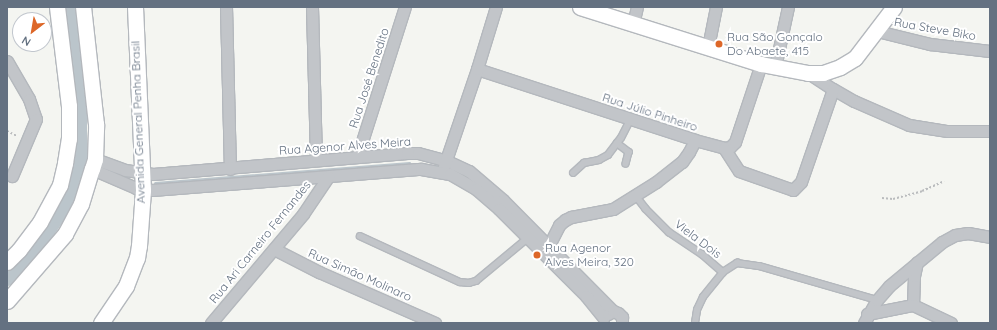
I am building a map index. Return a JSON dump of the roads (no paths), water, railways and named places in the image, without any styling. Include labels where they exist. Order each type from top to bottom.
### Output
[{"type":"street","points":[[7,262],[19,250],[40,222],[60,185],[66,163],[69,139],[69,106],[58,7]]},
{"type":"street","points":[[7,301],[65,234],[80,204],[94,164],[96,124],[94,93],[83,7]]},
{"type":"street","name":"Avenida General Penha Brasil","points":[[101,323],[126,286],[137,258],[143,190],[135,7]]},
{"type":"street","points":[[226,7],[230,169]]},
{"type":"street","points":[[312,7],[316,160]]},
{"type":"street","name":"Rua José Benedito","points":[[357,157],[405,7]]},
{"type":"street","points":[[442,172],[477,70],[496,7]]},
{"type":"street","points":[[580,7],[760,64],[808,73],[823,73],[849,62],[863,50],[894,7]]},
{"type":"street","points":[[633,24],[637,7]]},
{"type":"street","points":[[708,48],[716,7]]},
{"type":"street","points":[[775,66],[788,7]]},
{"type":"street","name":"Rua Steve Biko","points":[[877,31],[930,44],[990,51]]},
{"type":"street","points":[[7,61],[29,99],[36,119],[12,176]]},
{"type":"street","points":[[760,64],[735,142],[730,147],[724,148],[739,171],[793,190],[801,182],[833,90]]},
{"type":"street","name":"Rua Júlio Pinheiro","points":[[477,70],[631,118],[694,140],[724,148]]},
{"type":"street","points":[[808,73],[833,90],[909,125],[948,131],[990,131]]},
{"type":"street","points":[[548,245],[559,225],[565,220],[613,209],[636,196],[682,162],[689,152],[694,140]]},
{"type":"street","points":[[418,153],[421,169]]},
{"type":"street","name":"Rua Agenor Alves Meira","points":[[94,164],[153,174],[418,153],[445,160],[479,179],[548,245],[607,317]]},
{"type":"street","points":[[94,164],[136,188],[143,190],[421,169],[442,172],[462,180],[476,189],[528,238],[607,317],[618,313],[622,320],[632,323]]},
{"type":"street","name":"Rua Ari Carneiro Fernandes","points":[[211,323],[312,202],[328,177]]},
{"type":"street","points":[[865,319],[877,300],[889,286],[942,242],[955,235],[968,233],[990,236]]},
{"type":"street","name":"Rua Simão Molinaro","points":[[274,249],[319,272],[435,323]]},
{"type":"street","points":[[913,305],[914,276],[917,262]]},
{"type":"street","points":[[865,319],[913,305],[952,323]]},
{"type":"lane","points":[[573,174],[584,163],[604,158],[616,143],[631,118]]},
{"type":"lane","points":[[616,143],[629,152],[626,164]]},
{"type":"lane","name":"Viela Dois","points":[[636,196],[646,209],[669,232],[702,254],[723,272],[700,304],[695,323]]},
{"type":"lane","points":[[360,236],[460,282],[469,283],[476,281],[528,238]]},
{"type":"lane","points":[[723,272],[737,263],[748,263],[877,300]]},
{"type":"waterway","points":[[7,277],[41,238],[57,214],[70,188],[78,157],[78,93],[68,7]]},
{"type":"waterway","points":[[155,183],[409,163]]},
{"type":"place","name":"Rua São Gonçalo Do Abaete, 415","points":[[719,44]]},
{"type":"place","name":"Rua Agenor Alves Meira, 320","points":[[537,255]]}]
